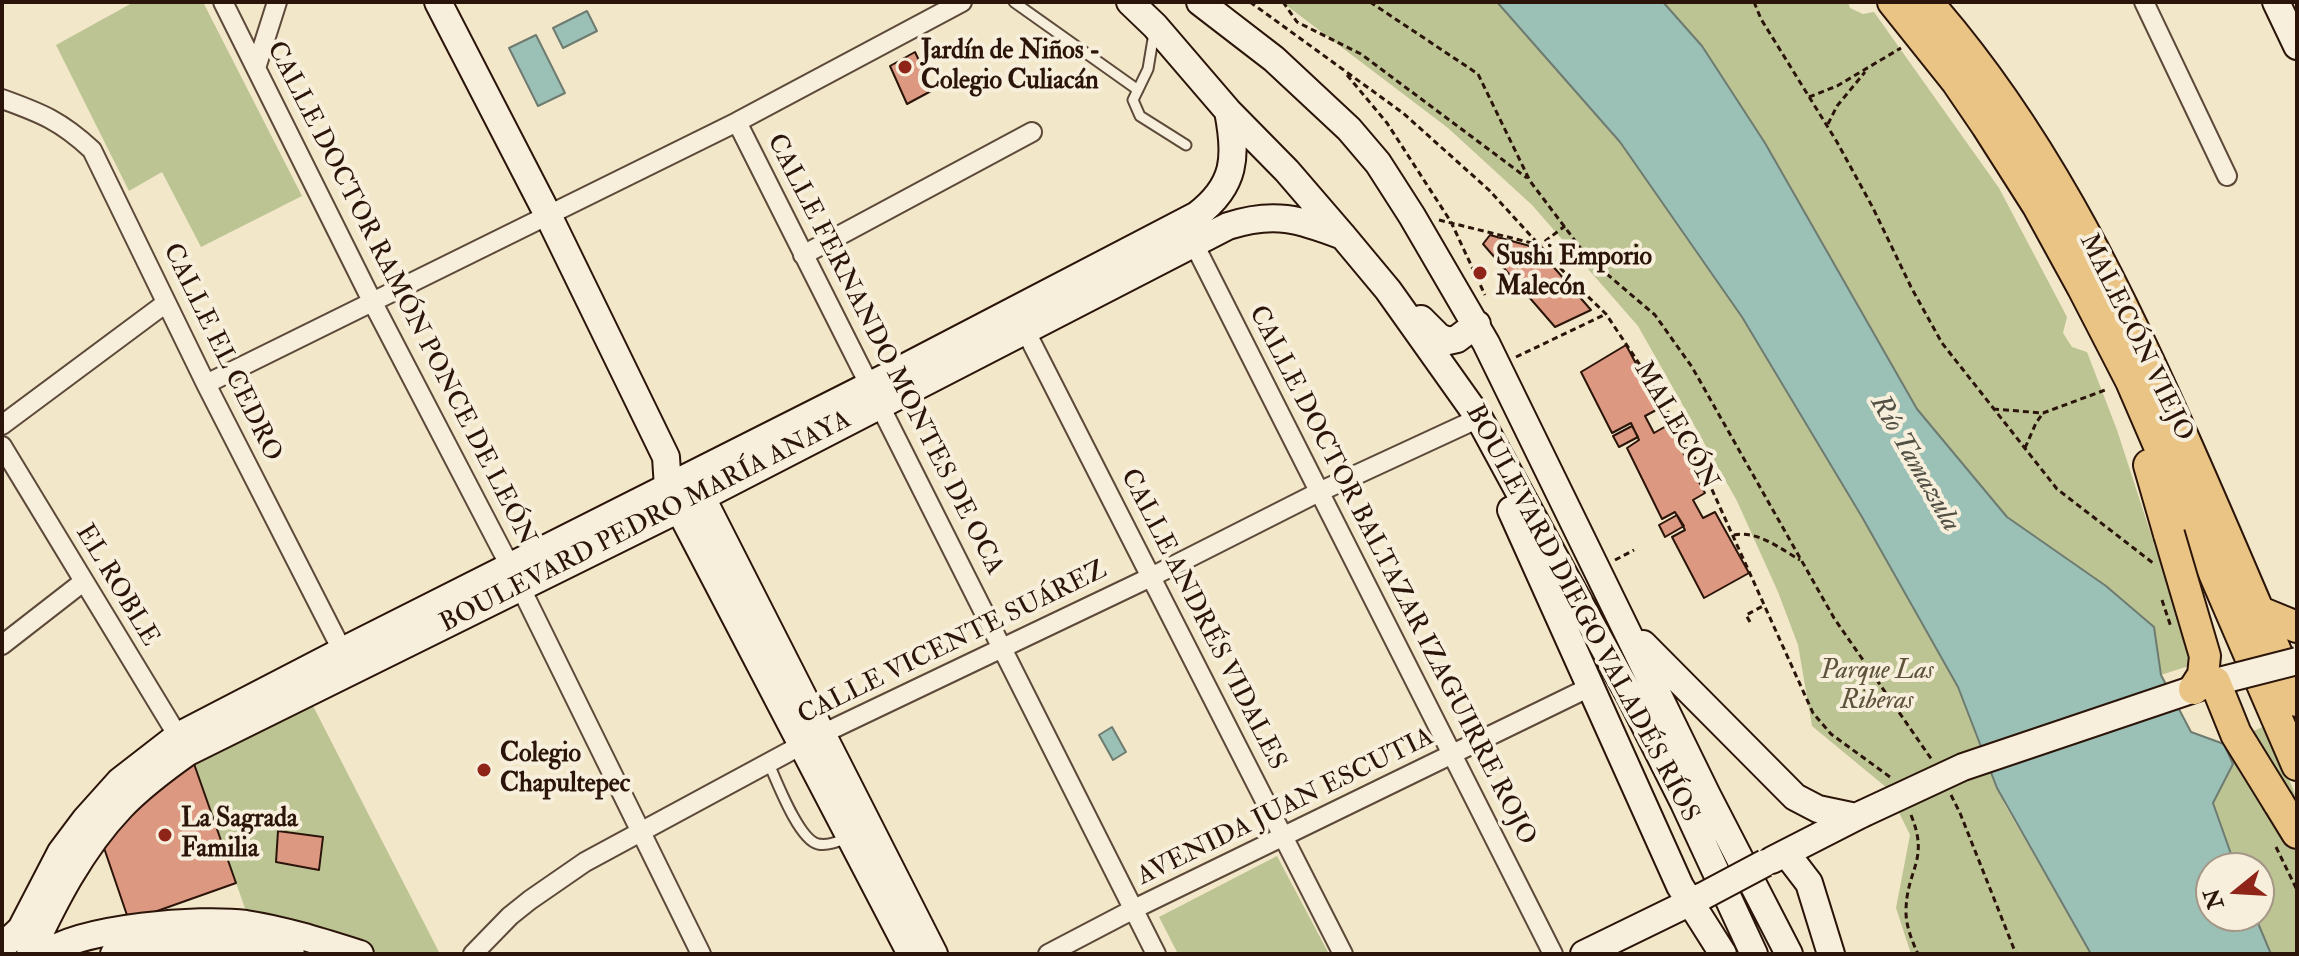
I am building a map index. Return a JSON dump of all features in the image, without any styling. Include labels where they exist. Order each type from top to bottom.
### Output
[{"type":"main road","points":[[438,2],[811,741],[934,954]]},
{"type":"main road","name":"BOULEVARD DIEGO VALADÉS RÍOS","points":[[1130,2],[1343,236],[1388,290],[1479,418],[1630,696],[1754,954]]},
{"type":"main road","points":[[1155,26],[1158,14],[1167,2]]},
{"type":"main road","name":"BOULEVARD DIEGO VALADÉS RÍOS","points":[[1184,2],[1210,10],[1274,59],[1349,129],[1378,163],[1412,216],[1477,324],[1707,795],[1789,954]]},
{"type":"main road","points":[[1893,2],[1979,115],[2038,206],[2132,385],[2297,765]]},
{"type":"main road","name":"MALECÓN VIEJO","points":[[1927,2],[2034,144],[2131,318],[2297,701]]},
{"type":"main road","points":[[2276,2],[2297,46]]},
{"type":"main road","name":"BOULEVARD PEDRO MARÍA ANAYA","points":[[1188,233],[1230,175],[1234,153],[1228,111]]},
{"type":"main road","name":"BOULEVARD PEDRO MARÍA ANAYA","points":[[2,946],[21,929],[61,852],[85,820],[120,781],[183,744],[685,493],[1188,233],[1261,217],[1298,220],[1343,236]]},
{"type":"main road","points":[[1388,290],[1445,341],[1457,339],[1477,324]]},
{"type":"main road","points":[[2132,385],[2141,440],[2205,656],[2204,685],[2278,802],[2286,838]]},
{"type":"main road","points":[[1493,442],[1492,464],[1498,480],[1590,687],[1680,886],[1697,898],[1723,954]]},
{"type":"main road","points":[[2260,612],[2297,627]]},
{"type":"main road","points":[[1628,629],[1795,797],[1818,809],[1859,816]]},
{"type":"main road","points":[[1584,954],[1963,767],[2204,685],[2297,661]]},
{"type":"main road","points":[[811,741],[849,837],[911,954]]},
{"type":"main road","name":"BOULEVARD PEDRO MARÍA ANAYA","points":[[30,954],[53,906],[93,841],[120,808],[183,744]]},
{"type":"main road","points":[[1776,858],[1809,883],[1831,954]]},
{"type":"main road","points":[[45,954],[54,948],[94,936],[135,928],[225,923],[285,932],[360,954]]},
{"type":"main road","points":[[114,954],[149,947],[213,944],[260,947],[291,954]]},
{"type":"street","name":"CALLE DOCTOR RAMÓN PONCE DE LEÓN","points":[[223,2],[373,303],[516,578],[701,954]]},
{"type":"street","points":[[256,68],[277,2]]},
{"type":"street","points":[[206,384],[737,122],[962,2]]},
{"type":"street","points":[[2144,2],[2227,176]]},
{"type":"street","name":"CALLE EL CEDRO","points":[[2,99],[46,115],[69,128],[92,150],[206,384],[347,661]]},
{"type":"street","name":"CALLE FERNANDO MONTES DE OCA","points":[[737,122],[1156,954]]},
{"type":"street","points":[[803,255],[1032,132]]},
{"type":"street","name":"CALLE DOCTOR BALTAZAR IZAGUIRRE ROJO","points":[[1188,233],[1553,954]]},
{"type":"street","points":[[2,425],[166,303]]},
{"type":"street","name":"CALLE ANDRÉS VIDALES","points":[[1020,320],[1343,954]]},
{"type":"street","name":"CALLE VICENTE SUÁREZ","points":[[473,954],[530,900],[585,862],[640,831],[811,741],[1319,492],[1479,418]]},
{"type":"street","name":"EL ROBLE","points":[[2,446],[183,744]]},
{"type":"street","points":[[2,645],[83,582]]},
{"type":"street","name":"AVENIDA JUAN ESCUTIA","points":[[1048,954],[1590,687]]},
{"type":"street","points":[[2,946],[9,954]]},
{"type":"lane","points":[[1014,2],[1138,90]]},
{"type":"lane","points":[[1155,26],[1148,69],[1133,100],[1140,116],[1186,145]]},
{"type":"lane","points":[[769,764],[805,836],[820,844],[849,837]]},
{"type":"path","name":"MALECÓN","points":[[1250,2],[1403,113],[1489,190],[1606,314],[1648,377],[1709,483],[1813,713],[1831,734],[1893,779]]},
{"type":"path","points":[[1283,2],[1297,22],[1361,54],[1530,181]]},
{"type":"path","points":[[1370,2],[1478,74],[1530,181],[1588,258],[1655,315],[1692,367],[1834,618],[1936,767]]},
{"type":"path","points":[[1754,2],[1761,19],[1873,208],[1942,343],[2057,489],[2137,548],[2156,566]]},
{"type":"path","points":[[1292,33],[1297,22]]},
{"type":"path","points":[[1808,97],[1868,70],[1920,35]]},
{"type":"path","points":[[1827,126],[1837,106],[1868,70]]},
{"type":"path","points":[[1412,216],[1451,222],[1540,245],[1565,226]]},
{"type":"path","points":[[1497,366],[1606,314]]},
{"type":"path","points":[[1993,409],[2043,413],[2132,385]]},
{"type":"path","points":[[2025,449],[2043,413]]},
{"type":"path","points":[[1733,535],[1748,534],[1769,542],[1803,562]]},
{"type":"path","points":[[1615,560],[1634,550]]},
{"type":"path","points":[[2160,590],[2165,614]]},
{"type":"path","points":[[1750,622],[1746,615],[1765,605]]},
{"type":"path","points":[[1948,790],[2016,954]]},
{"type":"path","points":[[1909,811],[1918,834],[1920,855],[1910,879],[1906,913],[1911,939],[1918,954]]},
{"type":"path","points":[[2286,838],[2297,890]]},
{"type":"green space","points":[[134,2],[203,2],[302,196],[201,247],[162,172],[129,191],[56,45]]},
{"type":"green space","name":"Parque Las Riberas","points":[[1282,2],[1497,2],[1620,142],[1742,317],[1862,517],[1958,687],[2005,805],[2091,954],[1911,954],[1896,908],[1910,835],[1887,788],[1812,726],[1798,645],[1778,592],[1737,501],[1638,326],[1532,205],[1448,128]]},
{"type":"green space","points":[[1663,2],[1848,2],[1850,8],[1863,14],[1874,12],[1999,188],[2067,317],[2063,333],[2072,347],[2087,352],[2117,430],[2158,556],[2204,661],[2161,675],[2154,627],[2106,586],[2007,517],[1917,409],[1765,143]]},
{"type":"green space","points":[[311,702],[440,954],[368,954],[253,931],[193,761]]},
{"type":"green space","points":[[2267,725],[2297,799],[2297,954],[2271,954],[2262,932],[2275,932],[2275,852],[2230,852],[2212,803],[2233,764],[2224,744]]},
{"type":"green space","points":[[1277,856],[1329,954],[1178,954],[1159,917]]},
{"type":"water","name":"Río Tamazula","points":[[1497,2],[1663,2],[1702,46],[1765,143],[1917,409],[2007,517],[2106,586],[2154,627],[2161,675],[2191,732],[2224,744],[2233,764],[2213,803],[2230,852],[2195,852],[2195,932],[2262,932],[2271,954],[2091,954],[1997,788],[1958,687],[1862,517],[1742,317],[1620,142]]},
{"type":"water","points":[[587,11],[597,31],[563,48],[553,28]]},
{"type":"water","points":[[536,35],[565,93],[538,106],[509,48]]},
{"type":"water","points":[[1112,727],[1126,752],[1113,760],[1099,735]]},
{"type":"building","points":[[915,52],[933,90],[907,104],[890,66]]},
{"type":"building","points":[[1490,235],[1537,248],[1591,310],[1555,327],[1483,244]]},
{"type":"building","points":[[1626,345],[1660,408],[1645,416],[1654,433],[1668,425],[1705,493],[1693,500],[1703,518],[1715,512],[1749,573],[1704,598],[1672,537],[1685,530],[1675,512],[1662,519],[1627,448],[1639,440],[1631,423],[1612,433],[1581,372]]},
{"type":"building","points":[[1632,426],[1638,437],[1619,447],[1613,436]]},
{"type":"building","points":[[1677,515],[1684,526],[1665,537],[1659,525]]},
{"type":"building","name":"La Sagrada Familia","points":[[193,761],[236,883],[129,921],[103,845],[151,791]]},
{"type":"building","points":[[278,831],[323,837],[319,870],[276,862]]},
{"type":"place","name":"Jardín de Niños - Colegio Culiacán","points":[[905,67]]},
{"type":"place","name":"Sushi Emporio Malecón","points":[[1480,273]]},
{"type":"place","name":"Colegio Chapultepec","points":[[484,770]]},
{"type":"place","name":"La Sagrada Familia","points":[[165,835]]}]
